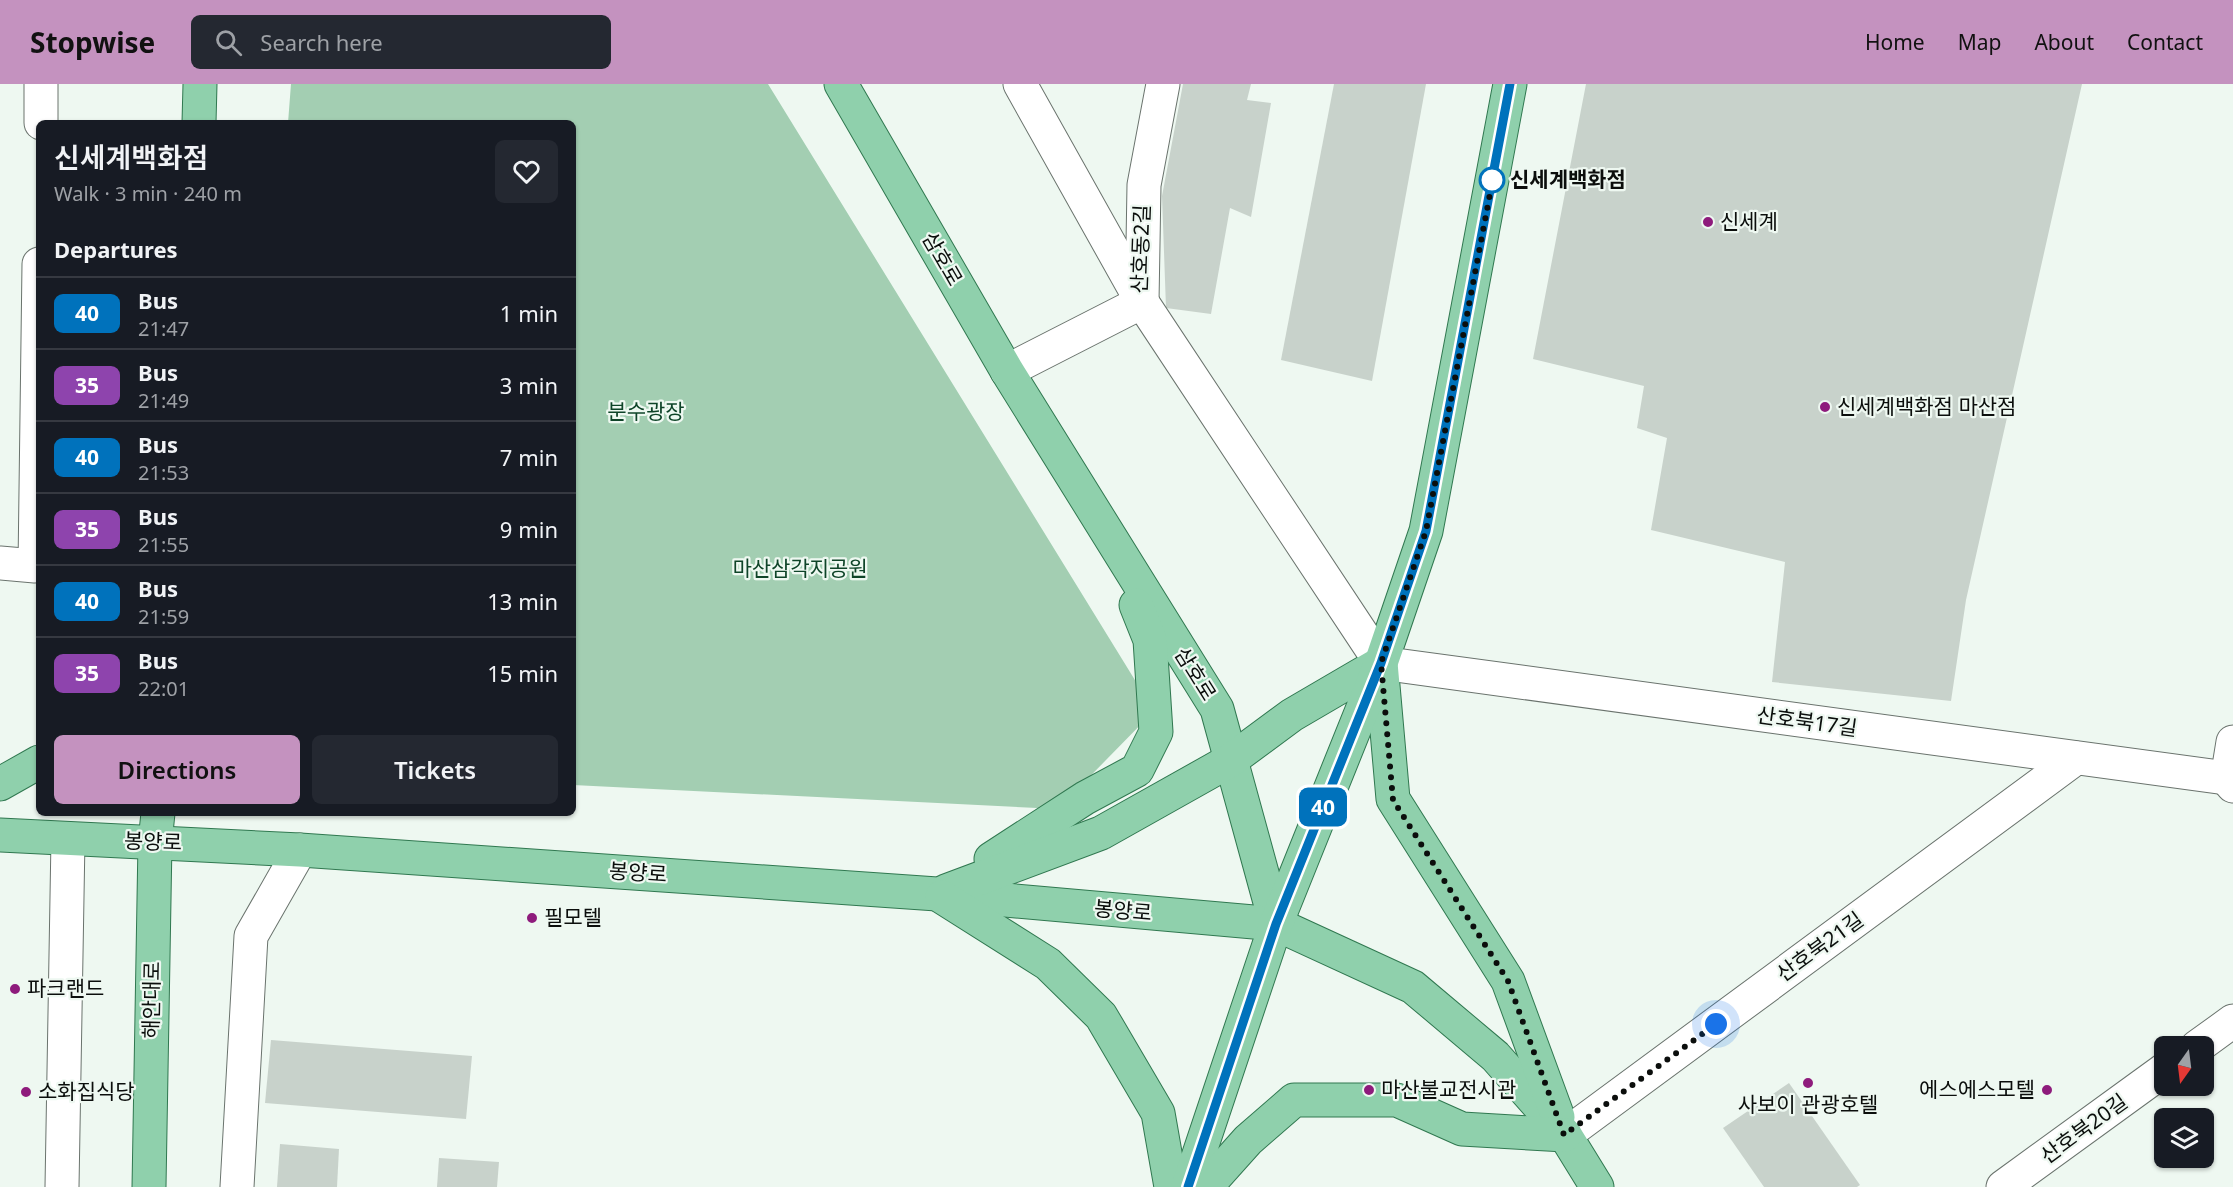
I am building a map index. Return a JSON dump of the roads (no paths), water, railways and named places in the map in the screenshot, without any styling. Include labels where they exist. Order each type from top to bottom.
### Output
[{"type":"main road","points":[[199,120],[200,84]]},
{"type":"main road","name":"삼호로","points":[[841,84],[1007,371],[1217,709],[1276,924]]},
{"type":"main road","points":[[1188,1187],[1276,924],[1381,663],[1426,531],[1510,84]]},
{"type":"main road","points":[[938,894],[1085,798],[1137,770],[1156,732],[1150,640],[1107,534]]},
{"type":"main road","points":[[938,894],[1101,833],[1231,760],[1292,715],[1381,663]]},
{"type":"main road","points":[[1381,663],[1393,800],[1508,981],[1564,1135]]},
{"type":"main road","points":[[0,784],[36,764]]},
{"type":"main road","name":"봉양로","points":[[0,835],[68,839],[156,827],[300,850],[938,894],[1276,924]]},
{"type":"main road","name":"해안대로","points":[[149,1187],[156,827]]},
{"type":"main road","points":[[938,894],[1048,964],[1101,1016],[1158,1113],[1171,1187]]},
{"type":"main road","points":[[1276,924],[1413,987],[1495,1056],[1564,1135],[1597,1187]]},
{"type":"main road","points":[[1206,1187],[1248,1140],[1294,1100],[1397,1100],[1462,1129],[1564,1135]]},
{"type":"street","points":[[41,84],[41,120]]},
{"type":"street","points":[[1020,84],[1142,302],[1381,663]]},
{"type":"street","name":"산호동2길","points":[[1007,371],[1142,302],[1144,185],[1163,84]]},
{"type":"street","points":[[0,563],[35,566],[36,490]]},
{"type":"street","name":"산호북17길","points":[[1381,663],[2231,781]]},
{"type":"street","points":[[2231,781],[2233,741]]},
{"type":"street","name":"산호북21길","points":[[1564,1135],[2076,758]]},
{"type":"street","points":[[62,1187],[68,839]]},
{"type":"street","points":[[237,1187],[251,936],[300,850]]},
{"type":"street","points":[[2212,1036],[2233,1021]]},
{"type":"street","name":"산호북20길","points":[[2003,1187],[2154,1077]]},
{"type":"place","name":"신세계백화점","points":[[1492,180]]},
{"type":"place","name":"신세계","points":[[1708,222]]},
{"type":"place","name":"신세계백화점 마산점","points":[[1825,407]]},
{"type":"place","name":"필모텔","points":[[532,918]]},
{"type":"place","name":"파크랜드","points":[[15,989]]},
{"type":"place","name":"사보이 관광호텔","points":[[1808,1083]]},
{"type":"place","name":"마산불교전시관","points":[[1369,1090]]},
{"type":"place","name":"에스에스모텔","points":[[2047,1090]]},
{"type":"place","name":"소화집식당","points":[[26,1092]]},
{"type":"park label","name":"분수광장","points":[[646,412]]},
{"type":"park label","name":"마산삼각지공원","points":[[800,569]]}]
